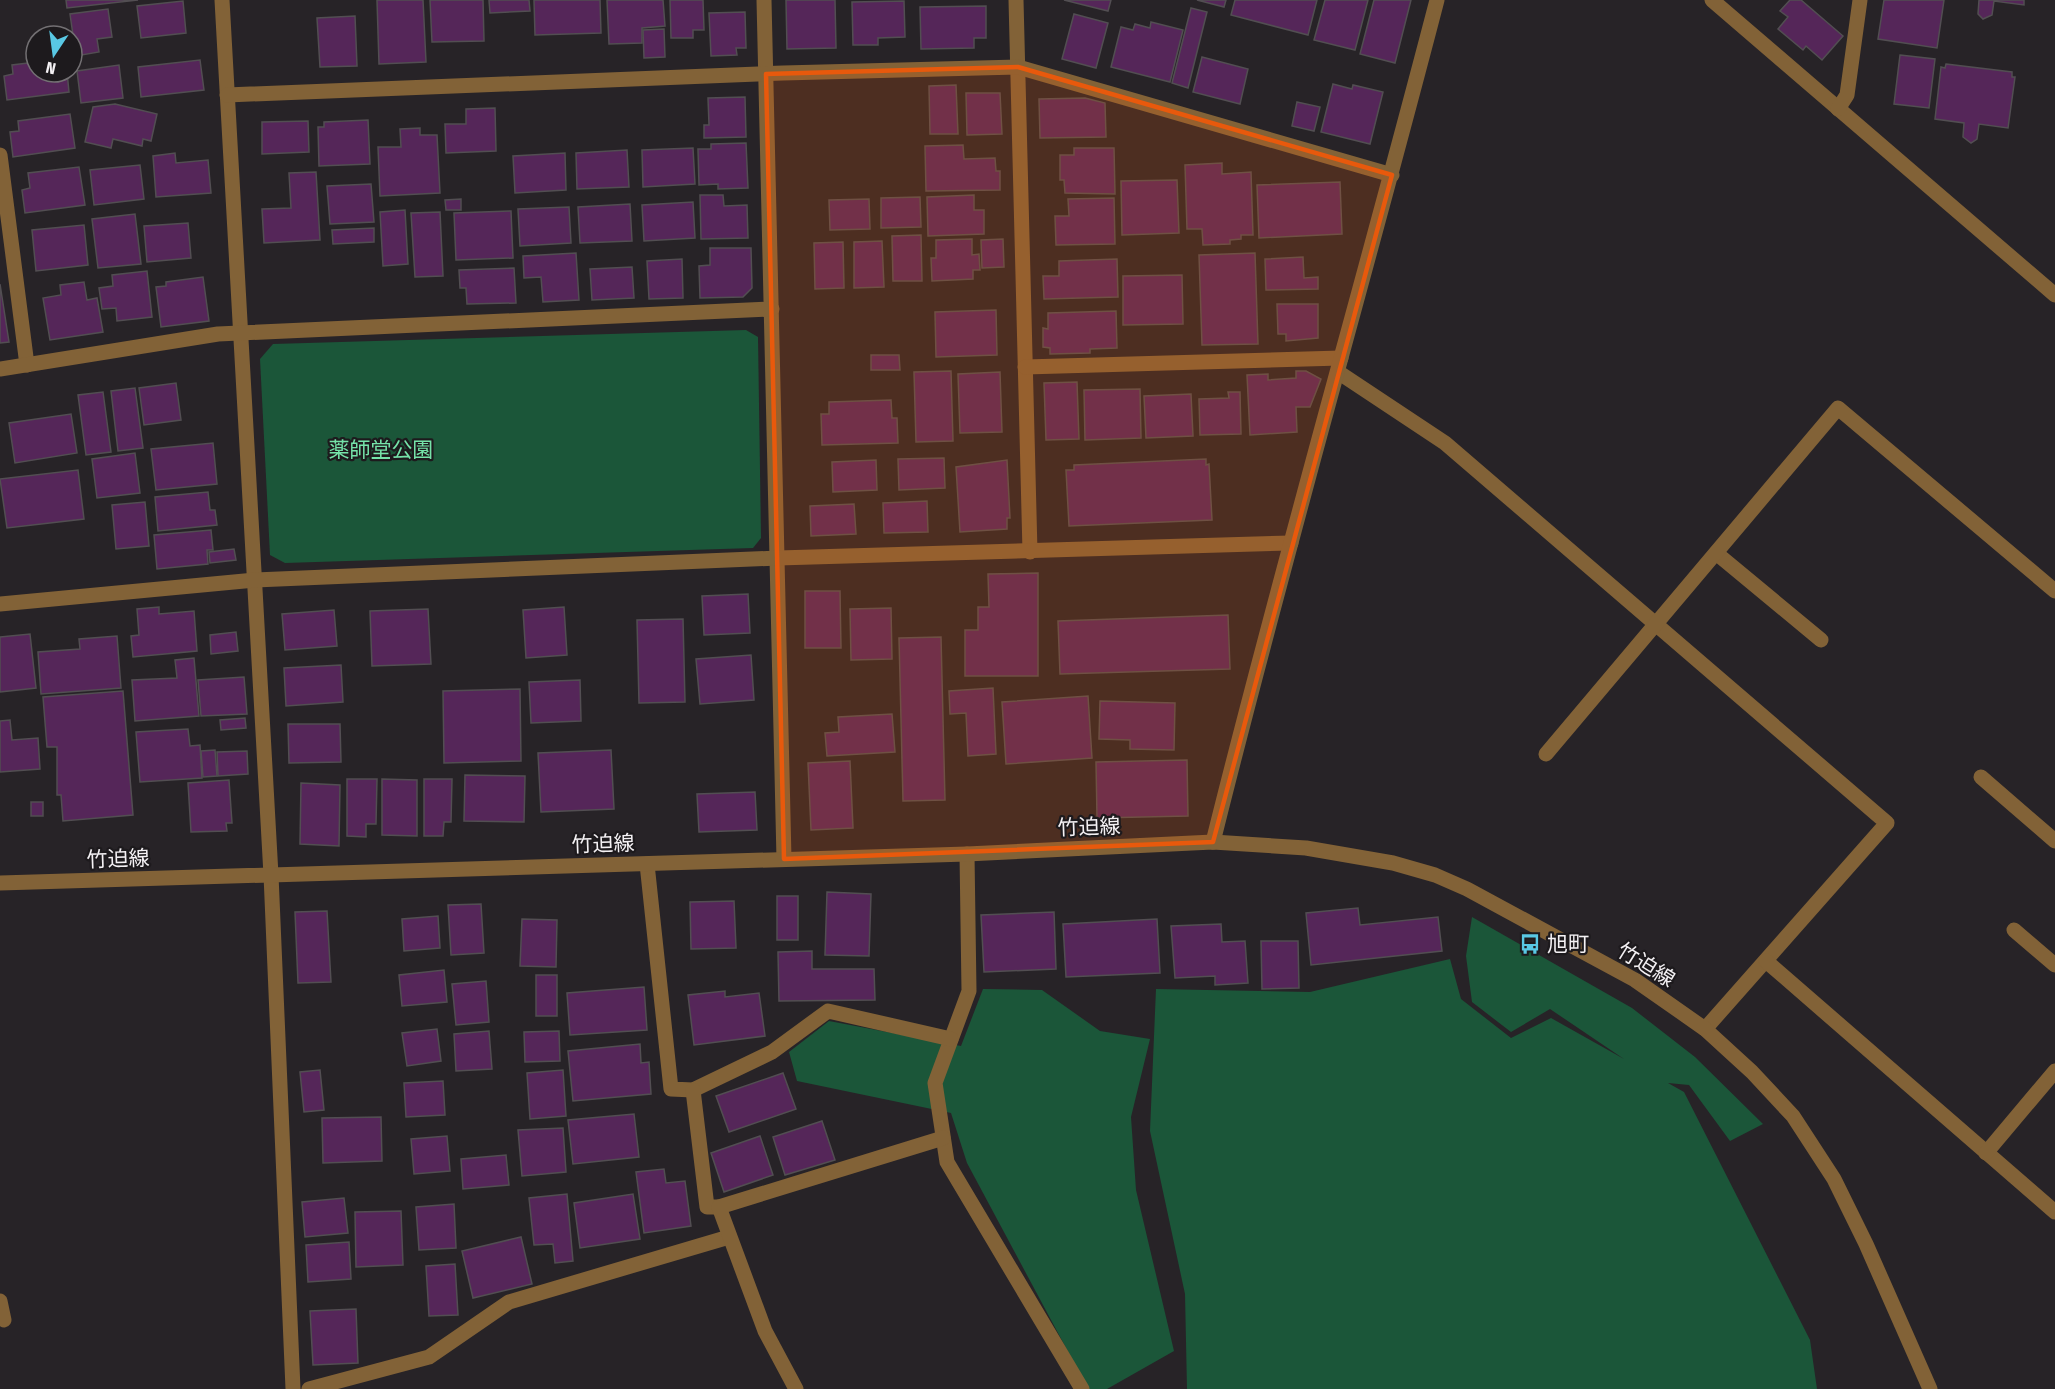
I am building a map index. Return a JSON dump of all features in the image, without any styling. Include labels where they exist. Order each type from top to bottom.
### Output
[{"type":"street","points":[[222,0],[271,875],[293,1389]]},
{"type":"street","points":[[764,0],[784,859]]},
{"type":"street","points":[[1016,0],[1030,552]]},
{"type":"street","points":[[1213,842],[1437,0]]},
{"type":"street","points":[[1712,0],[2055,295]]},
{"type":"street","points":[[1838,109],[1847,95],[1860,0]]},
{"type":"street","points":[[227,95],[766,74],[1017,67],[1392,175]]},
{"type":"street","points":[[0,155],[27,365]]},
{"type":"street","points":[[0,369],[218,334],[772,309]]},
{"type":"street","points":[[1025,367],[1339,365],[1445,443],[1887,824],[1705,1029]]},
{"type":"street","points":[[1546,754],[1838,408],[2055,591]]},
{"type":"street","points":[[0,604],[255,580],[778,558],[1291,543]]},
{"type":"street","points":[[1716,553],[1821,640]]},
{"type":"street","points":[[1981,777],[2055,842]]},
{"type":"street","name":"竹迫線","points":[[0,883],[967,854],[1213,842],[1306,848],[1393,863],[1435,875],[1584,951],[1635,981],[1705,1029],[1752,1072],[1793,1116],[1834,1179],[1906,1330],[1930,1389]]},
{"type":"street","points":[[967,854],[969,991],[935,1083],[946,1162],[1082,1389]]},
{"type":"street","points":[[647,864],[671,1089],[693,1090],[772,1052],[828,1011],[951,1039]]},
{"type":"street","points":[[2014,930],[2055,964]]},
{"type":"street","points":[[1766,961],[2055,1212]]},
{"type":"street","points":[[1986,1153],[2055,1071]]},
{"type":"street","points":[[693,1090],[706,1206],[719,1207],[943,1138]]},
{"type":"street","points":[[719,1207],[765,1331],[796,1389]]},
{"type":"street","points":[[309,1389],[429,1357],[509,1302],[729,1237]]},
{"type":"street","points":[[0,1301],[4,1320]]},
{"type":"highlighted area","points":[[1018,67],[1392,175],[1213,842],[784,859],[766,74]]},
{"type":"green space","name":"薬師堂公園","points":[[746,330],[758,337],[761,538],[753,548],[285,563],[270,555],[260,359],[273,344]]},
{"type":"green space","points":[[1472,917],[1632,1008],[1695,1057],[1763,1124],[1730,1141],[1689,1085],[1668,1083],[1684,1092],[1810,1340],[1817,1389],[1187,1389],[1185,1294],[1150,1131],[1156,989],[1310,992],[1450,959],[1461,999],[1511,1038],[1551,1018],[1624,1059],[1550,1009],[1511,1032],[1472,1002],[1466,956]]},
{"type":"green space","points":[[983,989],[1042,990],[1100,1031],[1150,1039],[1131,1117],[1136,1190],[1174,1351],[1107,1389],[1088,1389],[967,1163],[951,1113],[797,1081],[789,1052],[829,1021],[961,1046]]},
{"type":"building","points":[[66,0],[138,0],[67,8]]},
{"type":"building","points":[[377,0],[423,0],[426,62],[379,64]]},
{"type":"building","points":[[430,0],[483,0],[484,41],[432,42]]},
{"type":"building","points":[[489,0],[529,0],[530,11],[490,13]]},
{"type":"building","points":[[534,0],[600,0],[601,33],[535,35]]},
{"type":"building","points":[[607,0],[663,0],[665,26],[642,28],[642,43],[609,44]]},
{"type":"building","points":[[670,0],[703,0],[704,30],[693,30],[693,38],[671,38]]},
{"type":"building","points":[[786,0],[835,0],[836,48],[787,49]]},
{"type":"building","points":[[1064,0],[1111,0],[1108,11]]},
{"type":"building","points":[[1197,0],[1226,0],[1224,7]]},
{"type":"building","points":[[1235,0],[1317,0],[1308,35],[1231,15]]},
{"type":"building","points":[[1325,0],[1368,0],[1355,50],[1314,40]]},
{"type":"building","points":[[1374,0],[1411,0],[1395,63],[1360,54]]},
{"type":"building","points":[[1790,0],[1801,0],[1843,36],[1822,60],[1806,46],[1803,50],[1778,29],[1788,17],[1780,11]]},
{"type":"building","points":[[1884,0],[1944,0],[1937,48],[1878,39]]},
{"type":"building","points":[[1979,0],[2024,0],[2024,5],[1994,1],[1992,15],[1983,19],[1978,14]]},
{"type":"building","points":[[183,1],[186,33],[141,38],[137,6]]},
{"type":"building","points":[[904,1],[905,37],[878,38],[878,45],[853,45],[852,2]]},
{"type":"building","points":[[986,6],[986,38],[974,38],[974,48],[921,49],[920,7]]},
{"type":"building","points":[[1191,8],[1207,12],[1188,88],[1172,83]]},
{"type":"building","points":[[108,9],[112,37],[97,39],[99,52],[84,55],[84,24],[71,24],[70,14]]},
{"type":"building","points":[[745,12],[746,48],[736,48],[737,55],[711,56],[709,13]]},
{"type":"building","points":[[1074,14],[1108,23],[1096,68],[1062,59]]},
{"type":"building","points":[[355,16],[357,66],[320,67],[317,18]]},
{"type":"building","points":[[1151,22],[1183,30],[1170,82],[1111,67],[1121,27],[1133,30],[1135,24],[1150,28]]},
{"type":"building","points":[[664,29],[665,57],[644,58],[643,30]]},
{"type":"building","points":[[1900,55],[1935,59],[1929,108],[1894,104]]},
{"type":"building","points":[[1202,57],[1248,69],[1240,104],[1193,92]]},
{"type":"building","points":[[200,60],[204,90],[141,97],[138,67]]},
{"type":"building","points":[[24,64],[24,84],[68,84],[69,92],[7,100],[4,76],[13,74],[12,65]]},
{"type":"building","points":[[1946,64],[2012,72],[2012,77],[2015,77],[2008,128],[1979,124],[1977,139],[1971,143],[1963,137],[1964,123],[1935,119],[1941,67],[1945,68]]},
{"type":"building","points":[[119,65],[123,98],[81,103],[79,84],[84,84],[84,70]]},
{"type":"building","points":[[1333,84],[1352,89],[1353,85],[1383,92],[1370,144],[1321,132]]},
{"type":"building","points":[[956,85],[958,134],[930,134],[929,86]]},
{"type":"building","points":[[966,93],[1000,93],[1002,134],[967,135]]},
{"type":"building","points":[[745,97],[746,137],[704,138],[704,125],[709,125],[708,98]]},
{"type":"building","points":[[1085,98],[1105,103],[1106,137],[1040,138],[1039,99]]},
{"type":"building","points":[[1297,102],[1320,107],[1314,131],[1292,126]]},
{"type":"building","points":[[115,104],[157,114],[151,141],[143,139],[142,146],[113,139],[111,148],[85,142],[93,107]]},
{"type":"building","points":[[495,108],[496,151],[446,153],[445,124],[466,124],[466,109]]},
{"type":"building","points":[[70,114],[75,148],[13,157],[10,132],[19,131],[18,121]]},
{"type":"building","points":[[368,120],[370,164],[319,166],[318,127],[324,127],[324,122]]},
{"type":"building","points":[[308,121],[309,152],[262,154],[262,122]]},
{"type":"building","points":[[420,128],[420,135],[437,135],[440,193],[380,196],[378,147],[401,147],[400,129]]},
{"type":"building","points":[[746,143],[748,188],[718,189],[718,184],[699,185],[698,149],[711,149],[711,144]]},
{"type":"building","points":[[963,145],[964,159],[995,158],[996,171],[1000,171],[1000,190],[926,191],[925,146]]},
{"type":"building","points":[[693,148],[695,184],[643,187],[642,150]]},
{"type":"building","points":[[1074,148],[1114,148],[1115,194],[1065,193],[1064,180],[1060,180],[1060,155],[1074,155]]},
{"type":"building","points":[[627,150],[629,187],[577,189],[576,153]]},
{"type":"building","points":[[175,153],[176,163],[208,160],[211,193],[156,197],[153,156]]},
{"type":"building","points":[[565,153],[566,190],[515,193],[513,156]]},
{"type":"building","points":[[1222,163],[1222,174],[1251,172],[1253,235],[1241,235],[1241,239],[1230,240],[1230,244],[1203,245],[1202,229],[1187,229],[1185,165]]},
{"type":"building","points":[[140,165],[144,199],[94,205],[90,170]]},
{"type":"building","points":[[79,167],[85,205],[25,213],[22,190],[30,188],[28,173]]},
{"type":"building","points":[[316,172],[320,240],[264,243],[262,209],[291,208],[289,173]]},
{"type":"building","points":[[1177,180],[1179,233],[1122,235],[1121,181]]},
{"type":"building","points":[[1340,182],[1342,234],[1259,238],[1257,185]]},
{"type":"building","points":[[371,184],[374,222],[330,224],[327,186]]},
{"type":"building","points":[[700,195],[723,195],[724,206],[747,205],[748,238],[701,239]]},
{"type":"building","points":[[974,195],[974,210],[984,210],[984,234],[928,236],[927,197]]},
{"type":"building","points":[[920,197],[921,227],[881,228],[881,198]]},
{"type":"building","points":[[1114,198],[1115,244],[1056,245],[1055,216],[1069,216],[1068,199]]},
{"type":"building","points":[[461,199],[461,210],[446,210],[445,200]]},
{"type":"building","points":[[869,199],[870,229],[830,230],[829,200]]},
{"type":"building","points":[[693,202],[695,238],[644,241],[642,205]]},
{"type":"building","points":[[630,204],[632,241],[580,243],[578,207]]},
{"type":"building","points":[[569,207],[571,243],[520,246],[518,209]]},
{"type":"building","points":[[405,210],[408,264],[383,266],[380,212]]},
{"type":"building","points":[[511,211],[513,258],[456,260],[454,213]]},
{"type":"building","points":[[440,212],[443,276],[415,277],[411,213]]},
{"type":"building","points":[[135,214],[141,264],[98,268],[92,219]]},
{"type":"building","points":[[188,223],[191,258],[147,262],[144,226]]},
{"type":"building","points":[[84,225],[88,265],[36,271],[32,230]]},
{"type":"building","points":[[374,228],[374,242],[333,244],[332,230]]},
{"type":"building","points":[[921,235],[922,281],[893,281],[892,236]]},
{"type":"building","points":[[972,239],[972,255],[979,254],[980,270],[973,270],[973,279],[932,281],[931,258],[936,258],[936,240]]},
{"type":"building","points":[[1003,239],[1004,267],[982,268],[981,240]]},
{"type":"building","points":[[882,241],[884,287],[854,288],[854,242]]},
{"type":"building","points":[[843,242],[844,288],[815,289],[814,243]]},
{"type":"building","points":[[710,248],[751,248],[752,288],[743,297],[700,298],[699,266],[710,265]]},
{"type":"building","points":[[576,253],[579,300],[543,302],[541,277],[524,278],[523,256]]},
{"type":"building","points":[[1255,253],[1258,344],[1202,345],[1199,255]]},
{"type":"building","points":[[1303,257],[1304,278],[1318,277],[1318,289],[1266,290],[1265,259]]},
{"type":"building","points":[[682,259],[683,298],[649,299],[647,261]]},
{"type":"building","points":[[1117,259],[1118,297],[1044,299],[1043,276],[1059,276],[1059,261]]},
{"type":"building","points":[[632,267],[634,298],[592,300],[590,269]]},
{"type":"building","points":[[514,268],[516,303],[467,304],[466,288],[460,288],[459,270]]},
{"type":"building","points":[[147,271],[152,317],[117,321],[116,308],[102,309],[99,288],[113,286],[112,275]]},
{"type":"building","points":[[1182,275],[1183,324],[1123,325],[1123,276]]},
{"type":"building","points":[[203,277],[209,321],[161,327],[156,287],[166,286],[166,282]]},
{"type":"building","points":[[84,282],[87,300],[97,298],[103,332],[50,340],[43,298],[61,295],[60,285]]},
{"type":"building","points":[[0,284],[9,342],[0,343]]},
{"type":"building","points":[[1277,304],[1318,304],[1318,338],[1286,341],[1286,334],[1278,334]]},
{"type":"building","points":[[996,310],[997,355],[936,357],[935,312]]},
{"type":"building","points":[[1116,311],[1117,348],[1090,349],[1090,353],[1050,354],[1050,348],[1043,347],[1043,328],[1048,329],[1048,313]]},
{"type":"building","points":[[871,355],[899,355],[900,370],[871,370]]},
{"type":"building","points":[[951,371],[953,441],[916,442],[914,372]]},
{"type":"building","points":[[1296,371],[1306,371],[1321,379],[1310,407],[1296,407],[1297,432],[1250,435],[1247,375],[1268,374],[1268,380],[1296,378]]},
{"type":"building","points":[[1000,372],[1002,432],[960,433],[958,374]]},
{"type":"building","points":[[1077,382],[1079,439],[1046,440],[1044,383]]},
{"type":"building","points":[[176,383],[181,420],[144,425],[139,388]]},
{"type":"building","points":[[135,388],[143,448],[118,451],[111,391]]},
{"type":"building","points":[[1140,389],[1141,438],[1085,440],[1084,390]]},
{"type":"building","points":[[103,392],[111,452],[86,455],[78,395]]},
{"type":"building","points":[[1228,392],[1240,392],[1241,434],[1200,435],[1199,399],[1229,398]]},
{"type":"building","points":[[1191,394],[1193,436],[1146,438],[1144,396]]},
{"type":"building","points":[[891,400],[892,418],[897,418],[898,443],[822,445],[821,414],[829,414],[829,402]]},
{"type":"building","points":[[71,414],[77,453],[15,463],[9,423]]},
{"type":"building","points":[[213,443],[217,484],[156,490],[151,449]]},
{"type":"building","points":[[135,453],[140,493],[97,498],[92,459]]},
{"type":"building","points":[[944,458],[945,488],[899,490],[898,459]]},
{"type":"building","points":[[1206,459],[1206,465],[1209,464],[1212,520],[1069,526],[1066,470],[1074,470],[1074,465]]},
{"type":"building","points":[[876,460],[877,490],[833,492],[832,462]]},
{"type":"building","points":[[1007,460],[1010,518],[1007,518],[1007,529],[960,532],[956,467]]},
{"type":"building","points":[[78,470],[84,519],[7,528],[0,479]]},
{"type":"building","points":[[208,492],[210,510],[215,510],[217,525],[158,531],[155,497]]},
{"type":"building","points":[[927,501],[928,532],[884,533],[883,503]]},
{"type":"building","points":[[145,502],[149,546],[116,549],[112,505]]},
{"type":"building","points":[[854,504],[856,534],[811,536],[810,506]]},
{"type":"building","points":[[211,530],[213,550],[207,550],[208,564],[157,569],[154,535]]},
{"type":"building","points":[[234,549],[236,560],[210,563],[209,552]]},
{"type":"building","points":[[1038,573],[1038,676],[965,676],[965,630],[978,630],[978,607],[989,607],[988,574]]},
{"type":"building","points":[[805,591],[840,591],[841,648],[805,648]]},
{"type":"building","points":[[748,594],[750,633],[704,635],[702,596]]},
{"type":"building","points":[[159,607],[159,614],[194,611],[197,651],[133,657],[131,636],[139,635],[137,609]]},
{"type":"building","points":[[564,607],[567,655],[526,658],[523,610]]},
{"type":"building","points":[[891,608],[892,659],[851,660],[850,609]]},
{"type":"building","points":[[428,609],[431,664],[372,666],[370,611]]},
{"type":"building","points":[[334,610],[337,646],[285,650],[282,614]]},
{"type":"building","points":[[1228,615],[1230,669],[1060,674],[1058,621]]},
{"type":"building","points":[[683,619],[685,702],[639,703],[637,620]]},
{"type":"building","points":[[236,632],[238,651],[211,654],[210,635]]},
{"type":"building","points":[[30,634],[36,688],[0,692],[0,637]]},
{"type":"building","points":[[117,636],[121,688],[41,694],[38,652],[80,649],[79,639]]},
{"type":"building","points":[[941,637],[945,800],[903,801],[899,638]]},
{"type":"building","points":[[751,655],[754,700],[700,704],[696,659]]},
{"type":"building","points":[[194,658],[199,716],[135,721],[132,680],[177,678],[175,660]]},
{"type":"building","points":[[341,665],[343,702],[286,706],[284,668]]},
{"type":"building","points":[[244,677],[247,714],[201,716],[198,680]]},
{"type":"building","points":[[580,680],[581,721],[531,723],[529,682]]},
{"type":"building","points":[[993,688],[996,754],[968,756],[966,713],[950,714],[949,691]]},
{"type":"building","points":[[520,689],[521,761],[444,763],[443,691]]},
{"type":"building","points":[[123,691],[133,815],[63,821],[61,795],[57,795],[57,747],[47,747],[43,697]]},
{"type":"building","points":[[1088,696],[1092,758],[1006,764],[1002,702]]},
{"type":"building","points":[[1100,701],[1175,703],[1174,750],[1130,749],[1130,740],[1099,739]]},
{"type":"building","points":[[892,714],[895,752],[827,756],[825,733],[839,732],[838,717]]},
{"type":"building","points":[[245,718],[246,728],[221,730],[220,720]]},
{"type":"building","points":[[10,720],[12,740],[38,738],[40,769],[0,772],[0,721]]},
{"type":"building","points":[[288,724],[340,724],[341,762],[289,763]]},
{"type":"building","points":[[188,729],[190,746],[200,745],[202,778],[140,782],[136,732]]},
{"type":"building","points":[[215,750],[217,776],[203,777],[201,751]]},
{"type":"building","points":[[611,750],[614,809],[541,812],[538,753]]},
{"type":"building","points":[[247,751],[248,774],[218,776],[217,752]]},
{"type":"building","points":[[1187,760],[1188,816],[1097,818],[1096,762]]},
{"type":"building","points":[[850,761],[853,828],[811,830],[808,763]]},
{"type":"building","points":[[465,775],[525,776],[524,822],[464,821]]},
{"type":"building","points":[[347,779],[377,779],[376,824],[366,824],[366,837],[347,836]]},
{"type":"building","points":[[382,779],[417,780],[417,836],[382,835]]},
{"type":"building","points":[[424,779],[452,779],[451,822],[444,822],[443,836],[424,836]]},
{"type":"building","points":[[229,780],[232,823],[226,823],[227,831],[191,832],[188,783]]},
{"type":"building","points":[[301,783],[340,785],[339,846],[300,844]]},
{"type":"building","points":[[755,792],[757,830],[699,832],[697,794]]},
{"type":"building","points":[[31,802],[43,802],[43,816],[31,816]]},
{"type":"building","points":[[827,892],[871,894],[869,956],[825,955]]},
{"type":"building","points":[[777,896],[798,896],[798,940],[777,940]]},
{"type":"building","points":[[734,901],[736,948],[691,949],[690,902]]},
{"type":"building","points":[[481,904],[484,953],[451,955],[448,905]]},
{"type":"building","points":[[1358,908],[1360,925],[1438,917],[1442,951],[1311,965],[1306,913]]},
{"type":"building","points":[[327,911],[331,982],[298,983],[295,912]]},
{"type":"building","points":[[1054,912],[1056,969],[984,972],[981,915]]},
{"type":"building","points":[[438,916],[440,948],[404,951],[402,919]]},
{"type":"building","points":[[522,919],[557,920],[556,967],[520,966]]},
{"type":"building","points":[[1157,919],[1160,973],[1066,977],[1063,924]]},
{"type":"building","points":[[1221,924],[1222,942],[1245,941],[1248,983],[1215,985],[1215,976],[1175,978],[1171,926]]},
{"type":"building","points":[[1261,941],[1298,941],[1299,988],[1262,989]]},
{"type":"building","points":[[812,951],[812,969],[874,969],[875,1000],[779,1001],[778,952]]},
{"type":"building","points":[[444,970],[447,1002],[402,1006],[399,975]]},
{"type":"building","points":[[536,975],[557,975],[557,1016],[536,1016]]},
{"type":"building","points":[[486,981],[489,1022],[456,1025],[452,984]]},
{"type":"building","points":[[644,987],[647,1030],[570,1035],[567,993]]},
{"type":"building","points":[[725,991],[725,997],[759,993],[765,1036],[694,1045],[688,995]]},
{"type":"building","points":[[437,1029],[441,1061],[407,1066],[402,1033]]},
{"type":"building","points":[[489,1031],[492,1069],[456,1071],[454,1034]]},
{"type":"building","points":[[559,1031],[560,1061],[525,1062],[524,1032]]},
{"type":"building","points":[[640,1044],[641,1063],[649,1062],[651,1094],[573,1101],[568,1051]]},
{"type":"building","points":[[320,1070],[324,1110],[304,1112],[300,1072]]},
{"type":"building","points":[[563,1070],[566,1116],[530,1119],[527,1073]]},
{"type":"building","points":[[783,1073],[796,1109],[729,1132],[716,1096]]},
{"type":"building","points":[[443,1081],[445,1115],[406,1117],[404,1083]]},
{"type":"building","points":[[634,1114],[639,1157],[573,1164],[568,1120]]},
{"type":"building","points":[[381,1117],[382,1161],[323,1163],[322,1118]]},
{"type":"building","points":[[822,1121],[835,1160],[785,1175],[773,1137]]},
{"type":"building","points":[[563,1128],[566,1172],[522,1176],[518,1130]]},
{"type":"building","points":[[447,1136],[450,1171],[414,1174],[411,1139]]},
{"type":"building","points":[[760,1136],[773,1175],[724,1192],[711,1153]]},
{"type":"building","points":[[506,1155],[509,1185],[463,1189],[461,1159]]},
{"type":"building","points":[[664,1169],[666,1183],[685,1181],[691,1226],[644,1233],[636,1172]]},
{"type":"building","points":[[567,1194],[573,1261],[555,1263],[553,1244],[534,1245],[529,1198]]},
{"type":"building","points":[[633,1194],[640,1239],[580,1248],[574,1203]]},
{"type":"building","points":[[344,1198],[348,1233],[305,1237],[302,1202]]},
{"type":"building","points":[[454,1204],[456,1248],[419,1250],[416,1207]]},
{"type":"building","points":[[401,1211],[403,1265],[356,1267],[355,1212]]},
{"type":"building","points":[[521,1237],[532,1284],[473,1298],[462,1251]]},
{"type":"building","points":[[349,1242],[351,1279],[308,1282],[306,1245]]},
{"type":"building","points":[[455,1264],[458,1315],[429,1316],[426,1266]]},
{"type":"building","points":[[356,1309],[358,1363],[313,1365],[310,1311]]},
{"type":"place","name":"旭町","points":[[1530,944]]}]
